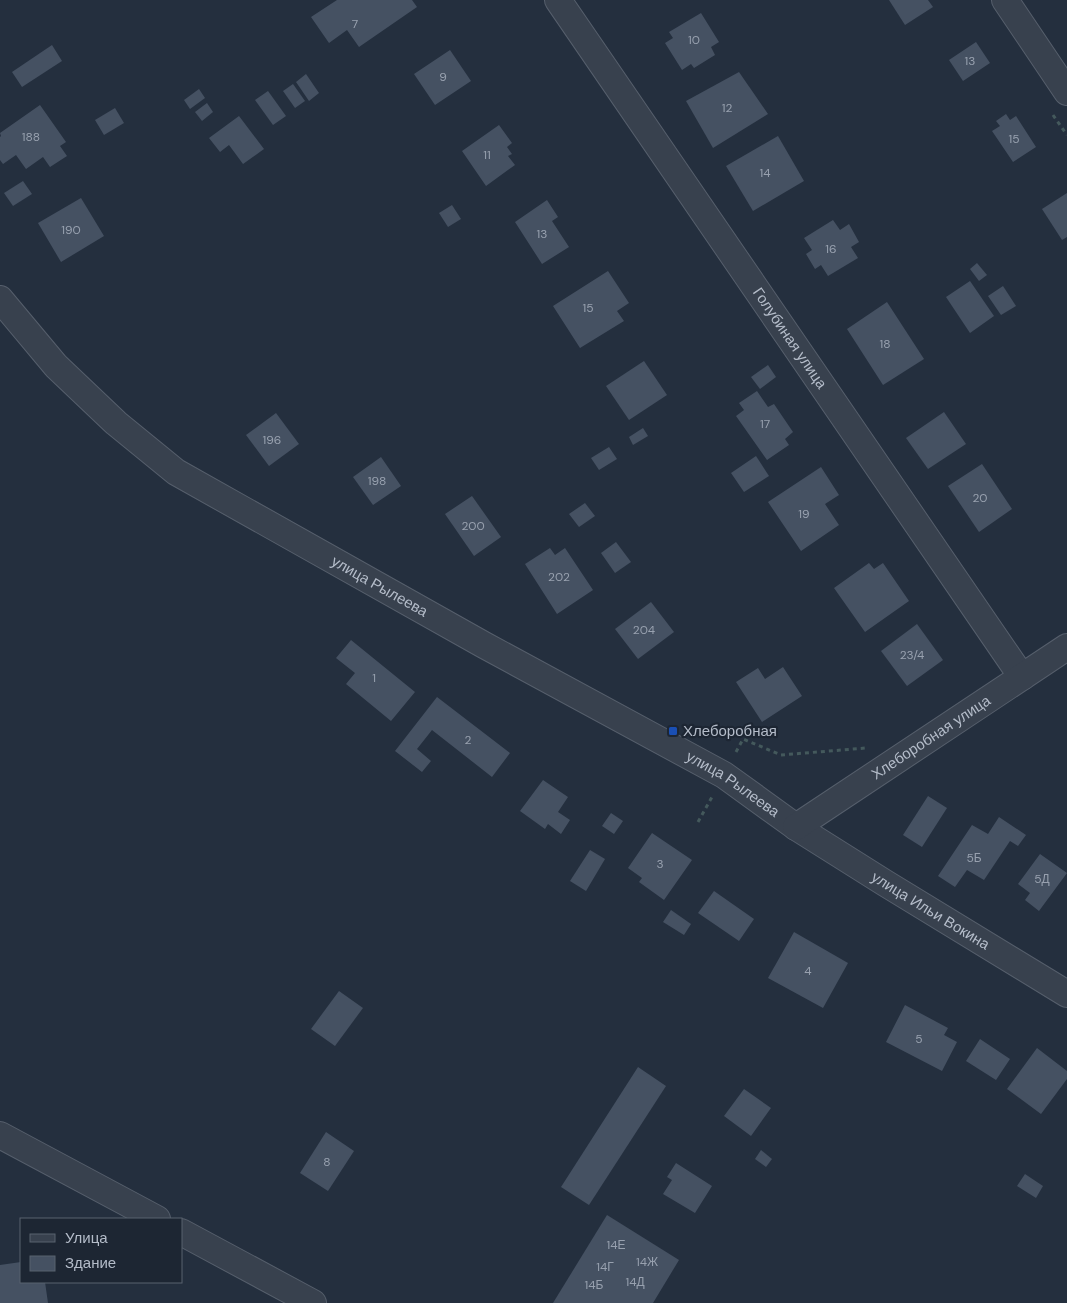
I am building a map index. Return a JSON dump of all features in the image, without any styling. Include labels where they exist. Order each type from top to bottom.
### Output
[{"type":"street","name":"Голубиная улица","points":[[558,0],[1022,677]]},
{"type":"street","points":[[1005,0],[1067,92]]},
{"type":"street","name":"улица Рылеева","points":[[0,299],[56,366],[116,423],[176,472],[484,645],[724,775],[796,826]]},
{"type":"street","name":"Хлеборобная улица","points":[[796,826],[1067,647]]},
{"type":"street","name":"улица Ильи Вокина","points":[[796,826],[885,883],[1067,994]]},
{"type":"street","points":[[0,1135],[155,1218]]},
{"type":"street","points":[[182,1233],[313,1303]]},
{"type":"path","points":[[698,822],[742,739],[781,755],[865,749],[874,744]]},
{"type":"building","points":[[337,0],[412,0],[417,7],[359,47],[347,30],[329,43],[311,17]]},
{"type":"building","points":[[889,0],[928,0],[933,7],[905,25]]},
{"type":"building","points":[[701,13],[719,42],[711,47],[715,55],[694,68],[691,64],[682,70],[665,43],[673,38],[669,32]]},
{"type":"building","points":[[976,42],[990,63],[963,81],[949,60]]},
{"type":"building","points":[[52,45],[62,61],[22,87],[12,72]]},
{"type":"building","points":[[450,50],[471,81],[435,105],[414,74]]},
{"type":"building","points":[[739,72],[768,114],[713,148],[686,101]]},
{"type":"building","points":[[306,74],[319,93],[309,101],[296,82]]},
{"type":"building","points":[[293,84],[305,101],[295,108],[283,91]]},
{"type":"building","points":[[199,89],[205,98],[190,109],[184,100]]},
{"type":"building","points":[[268,91],[286,116],[273,125],[255,100]]},
{"type":"building","points":[[207,103],[213,112],[202,121],[195,112]]},
{"type":"building","points":[[40,105],[66,142],[60,146],[67,156],[50,167],[43,157],[26,169],[16,155],[3,164],[0,160],[0,133]]},
{"type":"building","points":[[115,108],[124,123],[104,135],[95,120]]},
{"type":"building","points":[[1006,114],[1010,120],[1016,116],[1036,147],[1013,162],[992,131],[1000,126],[996,121]]},
{"type":"building","points":[[239,116],[264,149],[243,164],[229,145],[220,152],[209,138]]},
{"type":"building","points":[[499,125],[512,143],[507,147],[512,154],[508,156],[515,165],[486,186],[462,151]]},
{"type":"building","points":[[778,136],[804,181],[753,211],[726,166]]},
{"type":"building","points":[[23,181],[32,194],[13,206],[4,193]]},
{"type":"building","points":[[1067,193],[1067,237],[1062,240],[1042,209]]},
{"type":"building","points":[[81,198],[104,236],[61,262],[38,223]]},
{"type":"building","points":[[547,200],[558,217],[552,221],[569,247],[542,264],[515,222]]},
{"type":"building","points":[[452,205],[461,219],[448,227],[439,213]]},
{"type":"building","points":[[833,220],[840,230],[849,224],[859,242],[851,247],[858,258],[828,276],[821,265],[815,269],[806,254],[812,250],[804,238]]},
{"type":"building","points":[[977,263],[987,275],[979,281],[970,269]]},
{"type":"building","points":[[608,271],[629,303],[617,311],[624,321],[580,348],[553,306]]},
{"type":"building","points":[[970,281],[994,316],[970,333],[946,297]]},
{"type":"building","points":[[1003,286],[1016,306],[1001,315],[988,296]]},
{"type":"building","points":[[887,302],[924,359],[883,385],[847,329]]},
{"type":"building","points":[[644,361],[667,395],[629,420],[606,386]]},
{"type":"building","points":[[768,365],[776,377],[760,389],[751,377]]},
{"type":"building","points":[[757,391],[768,407],[774,404],[793,432],[785,439],[789,445],[767,460],[736,416],[744,410],[739,403]]},
{"type":"building","points":[[944,412],[966,444],[928,469],[906,438]]},
{"type":"building","points":[[276,413],[299,444],[269,466],[246,435]]},
{"type":"building","points":[[643,428],[648,436],[633,445],[629,437]]},
{"type":"building","points":[[609,447],[617,459],[599,470],[591,458]]},
{"type":"building","points":[[756,456],[769,476],[744,492],[731,473]]},
{"type":"building","points":[[381,457],[401,486],[373,505],[353,477]]},
{"type":"building","points":[[982,464],[1012,509],[979,532],[948,486]]},
{"type":"building","points":[[821,467],[839,495],[825,504],[839,525],[801,551],[768,502]]},
{"type":"building","points":[[472,496],[501,537],[474,556],[445,514]]},
{"type":"building","points":[[585,503],[595,516],[579,527],[569,514]]},
{"type":"building","points":[[616,542],[631,562],[615,573],[601,553]]},
{"type":"building","points":[[550,548],[555,555],[565,548],[593,590],[557,614],[525,564]]},
{"type":"building","points":[[869,563],[874,569],[883,563],[909,601],[865,632],[834,588]]},
{"type":"building","points":[[651,602],[674,632],[638,659],[615,629]]},
{"type":"building","points":[[917,624],[943,660],[907,686],[881,651]]},
{"type":"building","points":[[351,640],[415,692],[391,721],[346,684],[355,673],[336,658]]},
{"type":"building","points":[[783,667],[802,696],[762,722],[736,682],[758,668],[765,679]]},
{"type":"building","points":[[437,697],[510,753],[492,777],[432,730],[417,749],[431,761],[422,772],[395,751]]},
{"type":"building","points":[[543,780],[568,797],[558,812],[570,820],[561,834],[548,824],[545,829],[520,811]]},
{"type":"building","points":[[928,796],[947,808],[922,847],[903,835]]},
{"type":"building","points":[[611,813],[623,821],[614,834],[602,826]]},
{"type":"building","points":[[999,817],[1026,835],[1018,846],[1010,841],[984,880],[967,870],[955,887],[938,876],[972,825],[988,834]]},
{"type":"building","points":[[652,833],[692,860],[664,900],[639,882],[642,878],[628,868]]},
{"type":"building","points":[[590,850],[605,859],[586,891],[570,881]]},
{"type":"building","points":[[1040,854],[1067,873],[1039,911],[1025,900],[1030,893],[1018,884]]},
{"type":"building","points":[[714,891],[754,919],[739,941],[698,913]]},
{"type":"building","points":[[671,910],[691,924],[684,935],[663,922]]},
{"type":"building","points":[[794,932],[848,963],[823,1008],[768,978]]},
{"type":"building","points":[[339,991],[363,1008],[335,1046],[311,1029]]},
{"type":"building","points":[[905,1005],[948,1028],[944,1035],[957,1042],[942,1071],[886,1042]]},
{"type":"building","points":[[980,1039],[1010,1059],[996,1080],[966,1061]]},
{"type":"building","points":[[1037,1048],[1067,1071],[1067,1079],[1041,1114],[1007,1089]]},
{"type":"building","points":[[638,1067],[666,1086],[589,1205],[561,1187]]},
{"type":"building","points":[[744,1089],[771,1108],[751,1136],[724,1116]]},
{"type":"building","points":[[326,1132],[354,1151],[328,1191],[300,1173]]},
{"type":"building","points":[[761,1150],[772,1159],[766,1167],[755,1159]]},
{"type":"building","points":[[676,1163],[712,1186],[695,1213],[663,1194],[672,1180],[667,1177]]},
{"type":"building","points":[[1025,1174],[1043,1186],[1036,1198],[1017,1186]]},
{"type":"building","points":[[607,1215],[679,1260],[653,1303],[553,1303]]},
{"type":"building","points":[[20,1262],[20,1283],[45,1283],[48,1303],[0,1303],[0,1265]]},
{"type":"place","name":"Хлеборобная","points":[[673,731]]}]
